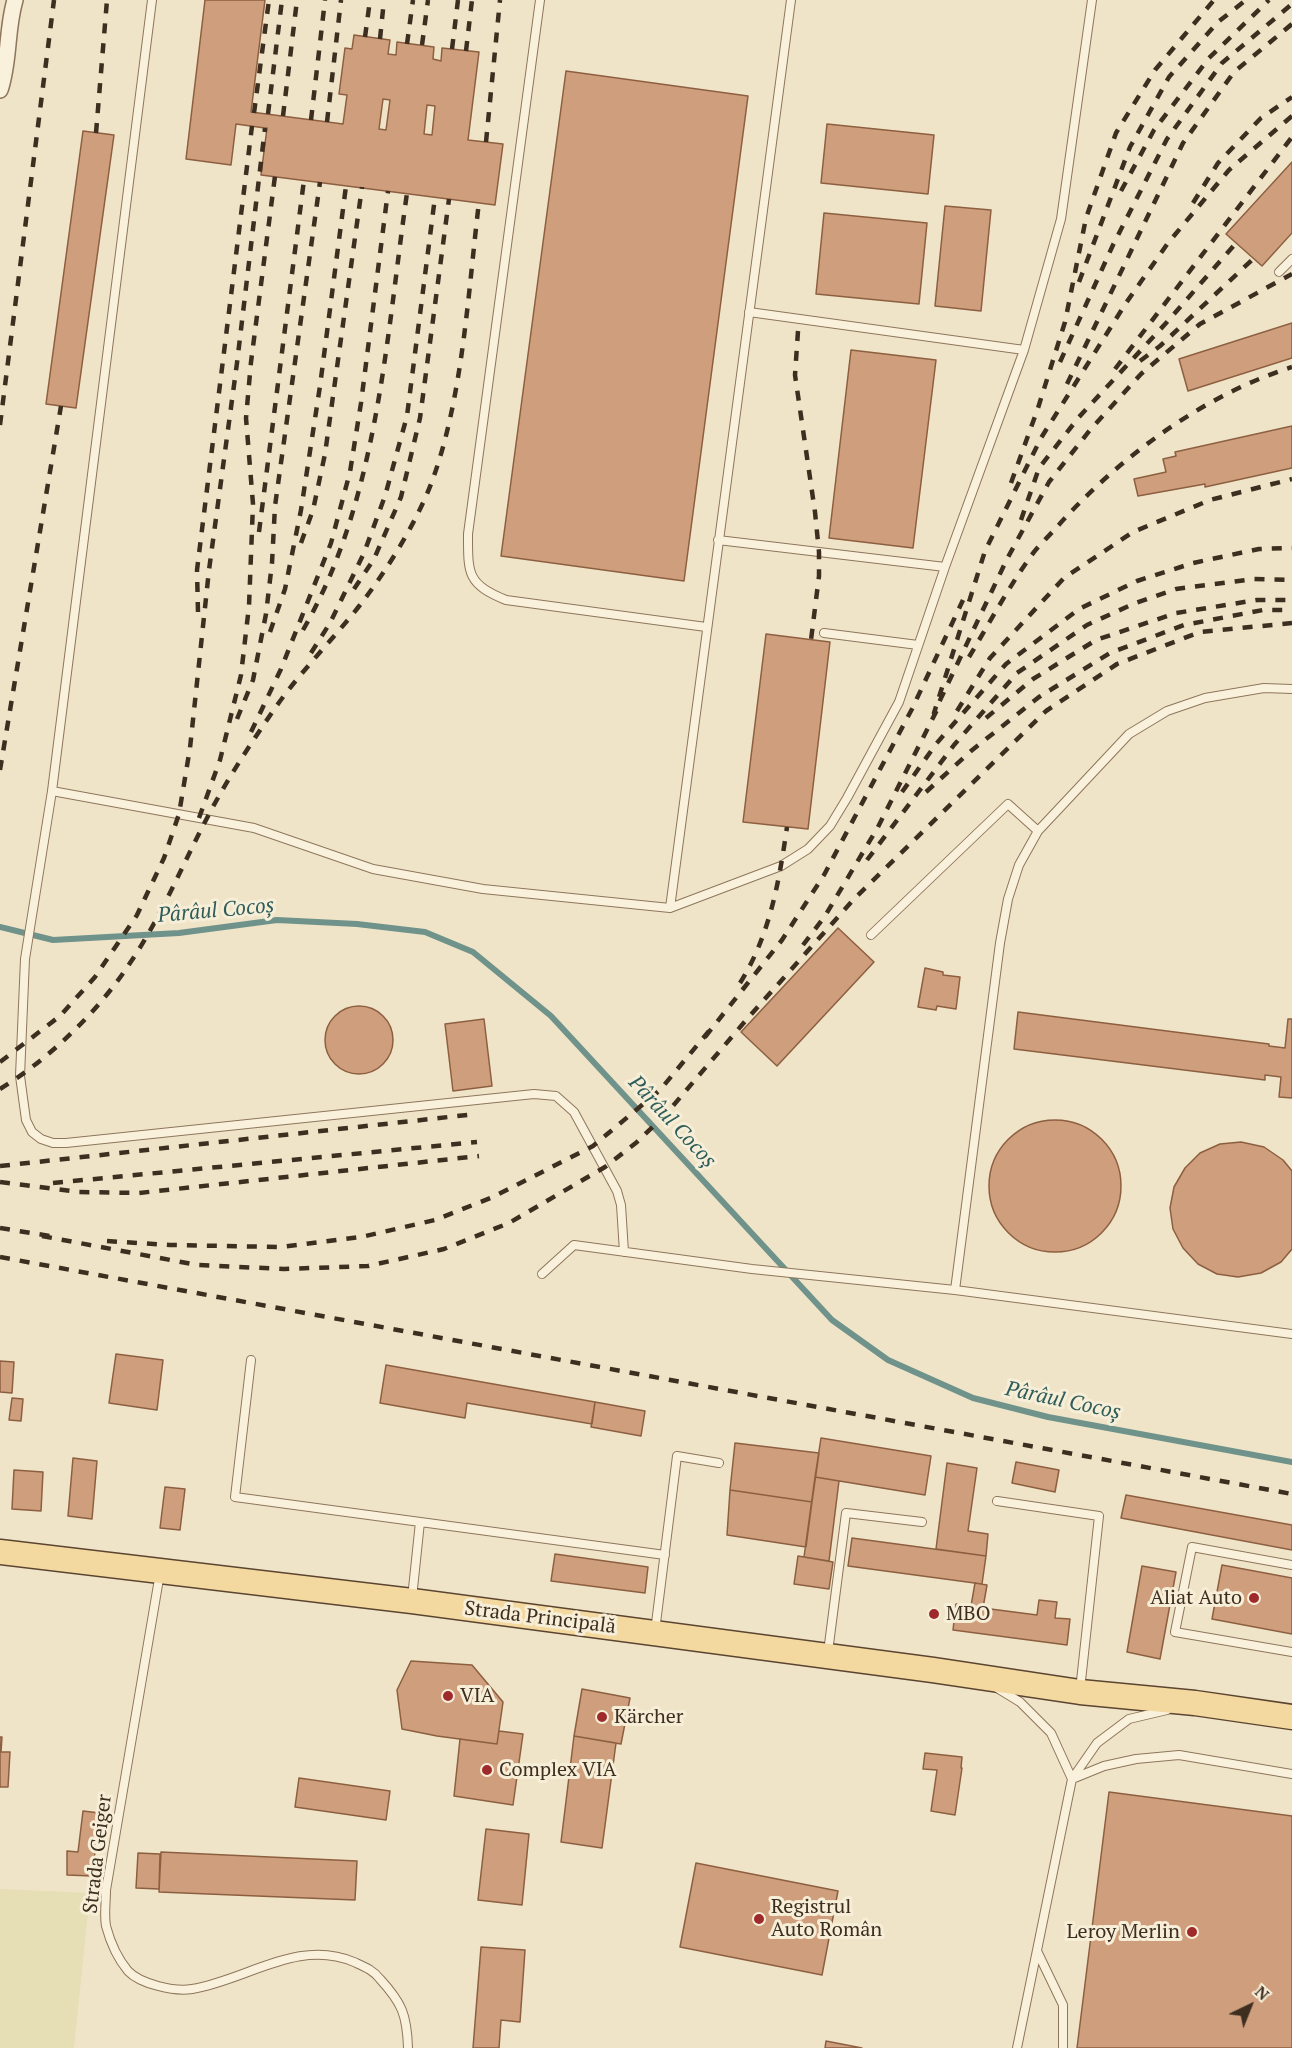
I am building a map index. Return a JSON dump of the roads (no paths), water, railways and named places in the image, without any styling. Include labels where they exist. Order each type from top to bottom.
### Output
[{"type":"main road","name":"Strada Principală","points":[[0,1552],[412,1601],[976,1676],[1080,1692],[1195,1703],[1292,1717]]},
{"type":"street","points":[[0,90],[6,70],[9,21],[15,0]]},
{"type":"lane","points":[[152,0],[52,790],[25,958],[20,1076],[26,1120],[32,1132],[41,1139],[53,1143],[66,1143],[545,1094],[556,1096],[574,1112],[614,1185],[621,1205],[624,1252]]},
{"type":"lane","points":[[540,0],[468,534],[468,556],[472,577],[485,592],[506,600],[706,627]]},
{"type":"lane","points":[[670,908],[791,0]]},
{"type":"lane","points":[[52,790],[254,828],[373,870],[483,889],[670,908],[781,866],[808,849],[830,826],[899,702],[945,567],[1024,350],[1061,219],[1092,0]]},
{"type":"lane","points":[[1279,272],[1292,258]]},
{"type":"lane","points":[[749,312],[1024,350]]},
{"type":"lane","points":[[718,540],[945,567]]},
{"type":"lane","points":[[824,633],[918,645]]},
{"type":"lane","points":[[955,1290],[1000,944],[1008,899],[1018,865],[1038,831],[1129,734],[1167,711],[1205,698],[1264,688],[1292,688]]},
{"type":"lane","points":[[871,934],[1008,804],[1038,831]]},
{"type":"lane","points":[[542,1274],[574,1245],[752,1269],[955,1290],[1292,1334]]},
{"type":"lane","points":[[251,1360],[236,1497],[665,1555]]},
{"type":"lane","points":[[655,1633],[677,1456],[719,1463]]},
{"type":"lane","points":[[997,1501],[1099,1515],[1080,1692]]},
{"type":"lane","points":[[827,1656],[846,1513],[922,1522]]},
{"type":"lane","points":[[412,1601],[420,1522]]},
{"type":"lane","points":[[1292,1565],[1192,1547],[1175,1632],[1292,1652]]},
{"type":"lane","name":"Strada Geiger","points":[[160,1572],[106,1890],[106,1925],[118,1956],[129,1973],[158,1987],[190,1989],[223,1981],[274,1961],[309,1954],[344,1958],[373,1970],[396,1996],[407,2024],[408,2048]]},
{"type":"lane","points":[[976,1676],[1020,1702],[1052,1733],[1071,1779]]},
{"type":"lane","points":[[1017,2048],[1071,1779],[1097,1743],[1129,1719],[1195,1703]]},
{"type":"lane","points":[[1071,1779],[1104,1766],[1136,1759],[1179,1755],[1292,1774]]},
{"type":"lane","points":[[1037,1951],[1063,2005],[1063,2048]]},
{"type":"waterway","name":"Pârâul Cocoș","points":[[0,927],[53,940],[179,933],[277,920],[357,924],[425,932],[473,952],[551,1016],[832,1320],[888,1360],[973,1398],[1048,1417],[1292,1462]]},
{"type":"railway","points":[[0,425],[54,0]]},
{"type":"railway","points":[[96,133],[107,0]]},
{"type":"railway","points":[[254,113],[269,0]]},
{"type":"railway","points":[[268,114],[282,0]]},
{"type":"railway","points":[[283,116],[297,0]]},
{"type":"railway","points":[[311,120],[325,0]]},
{"type":"railway","points":[[327,122],[341,0]]},
{"type":"railway","points":[[365,37],[370,0]]},
{"type":"railway","points":[[380,39],[384,0]]},
{"type":"railway","points":[[407,44],[413,0]]},
{"type":"railway","points":[[422,45],[428,0]]},
{"type":"railway","points":[[452,49],[458,0]]},
{"type":"railway","points":[[466,51],[472,0]]},
{"type":"railway","points":[[486,142],[500,0]]},
{"type":"railway","points":[[1011,483],[1065,322],[1086,218],[1116,133],[1155,70],[1214,0]]},
{"type":"railway","points":[[1079,282],[1130,147],[1169,77],[1218,22],[1246,0]]},
{"type":"railway","points":[[1121,191],[1154,130],[1209,58],[1269,0]]},
{"type":"railway","points":[[1060,362],[1113,245],[1167,139],[1222,63],[1292,4]]},
{"type":"railway","points":[[1067,384],[1183,143],[1234,72],[1292,24]]},
{"type":"railway","points":[[1193,203],[1218,163],[1261,118],[1292,97]]},
{"type":"railway","points":[[1292,116],[1229,170],[1168,243],[1126,303],[1041,438],[985,551],[934,713],[1007,559],[1049,482],[1090,430],[1141,374],[1200,324],[1292,274]]},
{"type":"railway","points":[[198,612],[197,570],[252,126]]},
{"type":"railway","points":[[0,1062],[60,1016],[95,977],[137,915],[164,858],[179,814],[190,748],[209,570],[265,128]]},
{"type":"railway","points":[[1115,369],[1292,137]]},
{"type":"railway","points":[[199,818],[220,760],[241,675],[249,606],[253,504],[246,418],[275,176]]},
{"type":"railway","points":[[259,532],[304,180]]},
{"type":"railway","points":[[237,719],[253,680],[266,614],[275,506],[320,182]]},
{"type":"railway","points":[[270,632],[285,589],[301,510],[346,186]]},
{"type":"railway","points":[[301,543],[313,510],[325,454],[362,187]]},
{"type":"railway","points":[[251,732],[281,669],[331,543],[350,472],[388,191]]},
{"type":"railway","points":[[303,630],[328,580],[348,527],[363,473],[385,361],[407,193]]},
{"type":"railway","points":[[311,653],[330,623],[364,553],[385,496],[407,416],[435,197]]},
{"type":"railway","points":[[354,589],[374,559],[401,497],[420,418],[449,199]]},
{"type":"railway","points":[[0,1089],[54,1049],[88,1016],[117,981],[151,929],[213,806],[245,753],[292,686],[370,591],[409,531],[431,484],[450,417],[463,345],[479,202]]},
{"type":"railway","points":[[1021,520],[1039,468],[1079,417],[1236,243]]},
{"type":"railway","points":[[1140,361],[1160,346],[1253,259]]},
{"type":"railway","points":[[798,331],[795,375],[819,552],[819,576],[811,640]]},
{"type":"railway","points":[[969,657],[1034,552],[1080,502],[1106,478],[1134,454],[1194,412],[1226,394],[1292,367]]},
{"type":"railway","points":[[0,770],[61,406]]},
{"type":"railway","points":[[957,711],[990,658],[1064,578],[1133,532],[1210,500],[1292,479]]},
{"type":"railway","points":[[902,792],[936,744],[1006,664],[1079,609],[1137,581],[1193,563],[1259,549],[1292,548]]},
{"type":"railway","points":[[867,860],[954,745],[1017,673],[1087,625],[1133,604],[1176,589],[1254,579],[1292,580]]},
{"type":"railway","points":[[705,1037],[782,940],[824,875],[912,709],[963,600]]},
{"type":"railway","points":[[986,718],[1033,679],[1096,640],[1176,613],[1257,600],[1292,600]]},
{"type":"railway","points":[[926,792],[971,751],[1039,697],[1110,653],[1184,625],[1263,610],[1292,610]]},
{"type":"railway","points":[[42,1236],[197,1265],[284,1269],[368,1266],[444,1249],[509,1223],[605,1167],[637,1142],[666,1114],[854,899],[1046,711],[1117,664],[1200,632],[1292,623]]},
{"type":"railway","points":[[803,945],[825,916],[878,827],[939,706]]},
{"type":"railway","points":[[740,983],[759,946],[772,908],[787,827]]},
{"type":"railway","points":[[107,1241],[170,1245],[281,1247],[361,1237],[435,1220],[493,1197],[593,1146],[660,1090],[709,1031]]},
{"type":"railway","points":[[0,1166],[476,1114]]},
{"type":"railway","points":[[53,1183],[477,1142]]},
{"type":"railway","points":[[0,1182],[79,1192],[139,1193],[479,1156]]},
{"type":"railway","points":[[0,1228],[50,1236]]},
{"type":"railway","points":[[0,1257],[1292,1494]]},
{"type":"place","name":"Aliat Auto","points":[[1254,1598]]},
{"type":"place","name":"MBO","points":[[934,1614]]},
{"type":"place","name":"VIA","points":[[448,1696]]},
{"type":"place","name":"Kärcher","points":[[602,1717]]},
{"type":"place","name":"Complex VIA","points":[[487,1770]]},
{"type":"place","name":"Registrul Auto Român","points":[[759,1919]]},
{"type":"place","name":"Leroy Merlin","points":[[1192,1932]]}]
